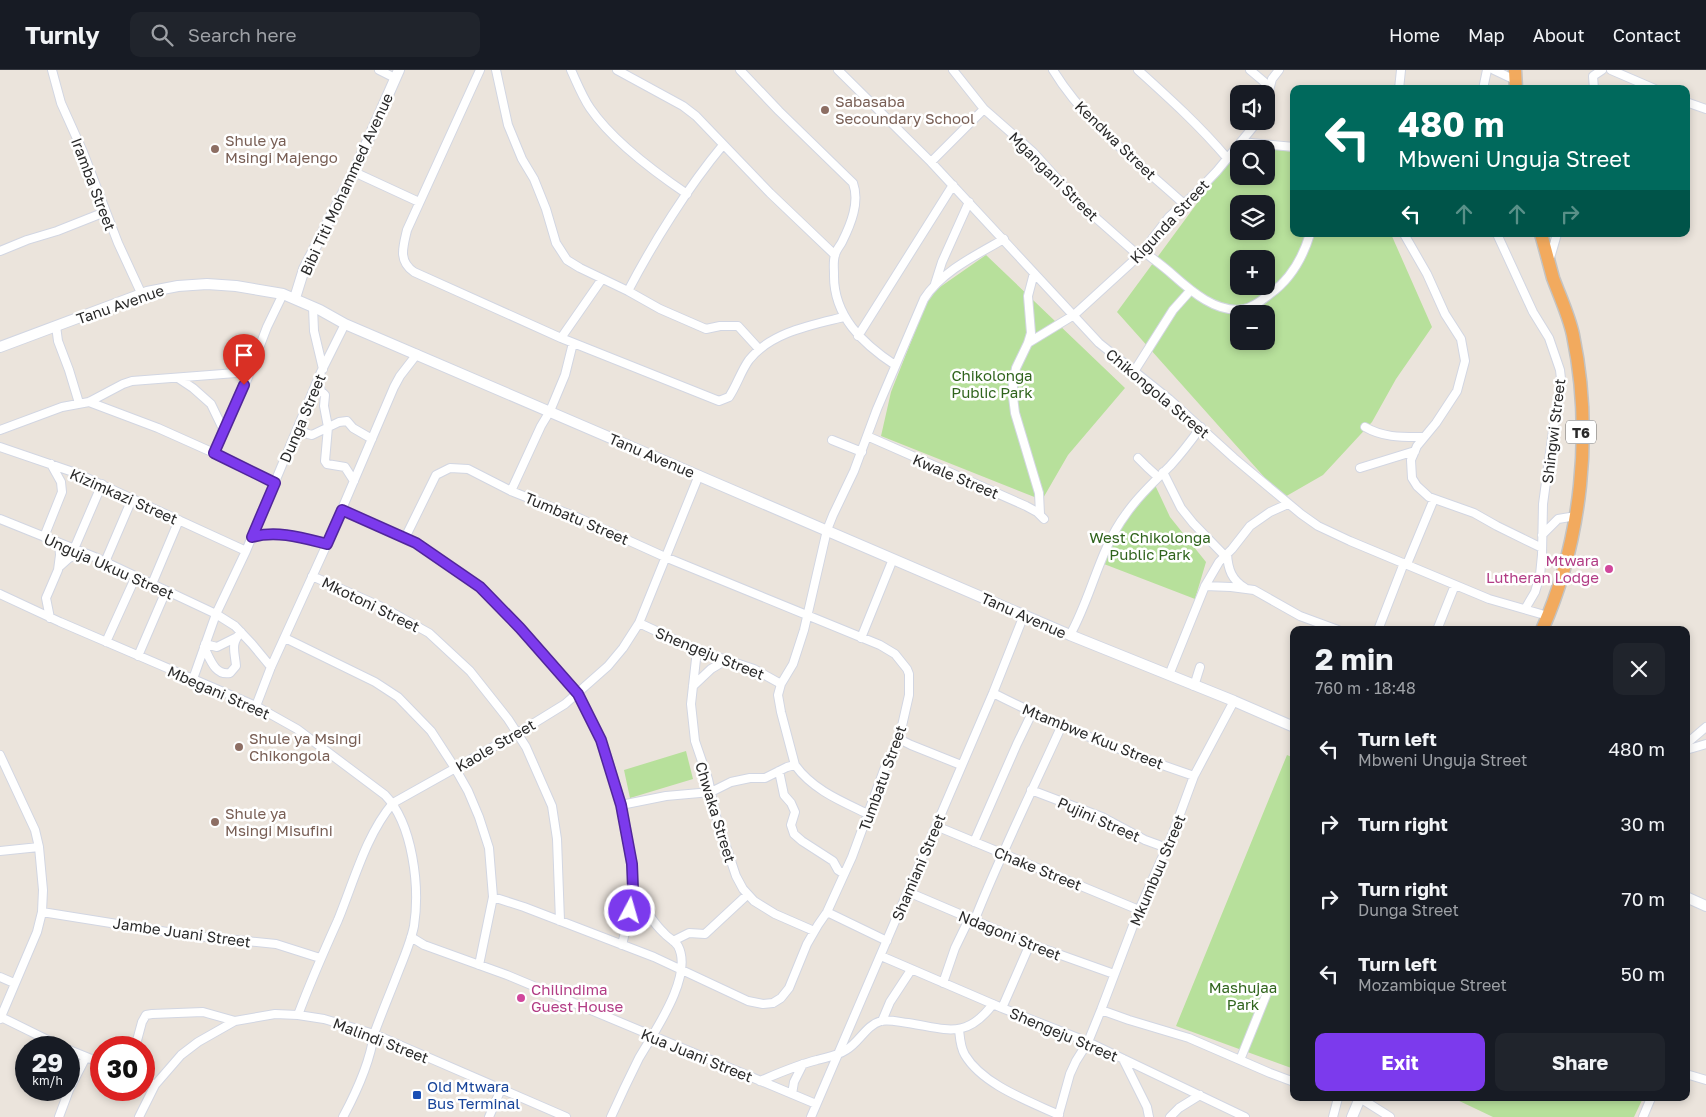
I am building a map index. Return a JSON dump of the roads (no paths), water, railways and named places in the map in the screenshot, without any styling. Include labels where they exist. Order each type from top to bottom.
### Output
[{"type":"highway","name":"T6","points":[[1542,237],[1572,332],[1580,380],[1581,458],[1576,516],[1556,596],[1544,626]]},
{"type":"street","name":"Iramba Street","points":[[53,70],[60,103],[83,152],[105,212],[142,295]]},
{"type":"street","points":[[379,70],[397,74]]},
{"type":"street","points":[[480,70],[407,230],[403,247],[404,262],[408,268],[561,338],[719,400],[729,397],[748,361],[770,341],[808,326],[844,317]]},
{"type":"street","points":[[496,70],[508,125],[522,158],[534,179],[560,251],[567,260],[602,279],[628,290],[660,309],[706,329],[720,326],[738,326],[759,349]]},
{"type":"street","points":[[571,70],[591,109],[614,135],[662,176],[688,194]]},
{"type":"street","points":[[617,70],[683,106],[696,116],[835,255]]},
{"type":"street","points":[[740,70],[853,183],[857,198],[855,208],[843,241],[835,255],[834,280],[837,297],[844,317],[858,336],[879,355],[895,366]]},
{"type":"street","name":"Chikongola Street","points":[[838,70],[931,162],[1099,343],[1115,357],[1135,370],[1288,504],[1318,526],[1334,534],[1489,599],[1548,616]]},
{"type":"street","name":"Mgangani Street","points":[[953,70],[984,109],[1033,152],[1079,203],[1190,291],[1205,300],[1232,310],[1251,307],[1273,292],[1291,274],[1301,258],[1309,237]]},
{"type":"street","name":"Kendwa Street","points":[[1054,70],[1066,91],[1082,110],[1184,204]]},
{"type":"street","points":[[1138,70],[1198,126],[1227,158]]},
{"type":"street","points":[[1250,70],[1268,85]]},
{"type":"street","points":[[1269,85],[1279,70]]},
{"type":"street","points":[[1400,85],[1402,70]]},
{"type":"street","points":[[1484,85],[1487,70]]},
{"type":"street","points":[[1494,70],[1515,80]]},
{"type":"street","points":[[1594,85],[1593,76],[1602,70]]},
{"type":"street","points":[[1611,70],[1646,85]]},
{"type":"street","name":"Bibi Titi Mohammed Avenue","points":[[295,298],[304,269],[354,172],[397,74]]},
{"type":"street","points":[[1690,103],[1706,109]]},
{"type":"street","points":[[931,162],[984,109]]},
{"type":"street","name":"Kigunda Street","points":[[1243,140],[1251,130]]},
{"type":"street","points":[[628,290],[641,265],[723,145]]},
{"type":"street","points":[[1275,145],[1290,147]]},
{"type":"street","name":"Kigunda Street","points":[[1028,343],[1074,315],[1141,253],[1169,217],[1204,185],[1230,155]]},
{"type":"street","points":[[354,172],[419,202]]},
{"type":"street","points":[[858,336],[953,186]]},
{"type":"street","points":[[868,814],[823,792],[807,780],[795,765],[778,695],[781,684],[793,664],[808,615],[827,530],[862,452],[895,366],[924,299],[935,284],[946,253],[969,202]]},
{"type":"street","points":[[0,251],[105,212]]},
{"type":"street","points":[[1406,237],[1427,274],[1445,314],[1461,340],[1465,361],[1457,391],[1415,451],[1411,460],[1412,478],[1417,486],[1434,499],[1474,513],[1542,548]]},
{"type":"street","name":"Shingwi Street","points":[[1498,237],[1533,312],[1549,338],[1560,370],[1561,387],[1543,504],[1540,575],[1535,592],[1525,609]]},
{"type":"street","points":[[1549,261],[1556,237]]},
{"type":"street","points":[[935,284],[980,252],[1004,239]]},
{"type":"street","points":[[1028,343],[1030,333],[1028,296],[1034,273]]},
{"type":"street","points":[[561,338],[602,279]]},
{"type":"street","name":"Tanu Avenue","points":[[0,347],[147,292],[178,286],[207,284],[244,287],[283,294],[295,298],[345,324],[1070,635],[1290,725]]},
{"type":"street","points":[[1135,370],[1150,344],[1190,291]]},
{"type":"street","points":[[214,453],[267,327],[283,294]]},
{"type":"street","points":[[312,307],[314,330],[323,369]]},
{"type":"street","name":"Dunga Street","points":[[193,680],[216,614],[246,551],[318,380],[345,324]]},
{"type":"street","points":[[56,326],[58,342],[66,361],[78,403]]},
{"type":"street","points":[[511,491],[550,411],[564,375],[573,343]]},
{"type":"street","name":"Kwale Street","points":[[867,436],[1026,506],[1042,516],[1039,492],[1017,421],[1013,397],[1016,368],[1028,343]]},
{"type":"street","points":[[256,706],[270,667],[327,544],[400,376],[417,354]]},
{"type":"street","points":[[0,430],[43,413],[78,403],[89,402],[132,381],[249,372]]},
{"type":"street","points":[[178,378],[198,391],[211,404],[224,431]]},
{"type":"street","points":[[318,380],[321,390],[325,395],[324,406],[328,427],[325,462],[345,467],[354,481]]},
{"type":"street","points":[[89,402],[158,428],[275,483]]},
{"type":"street","points":[[298,429],[312,434],[339,422],[347,421],[353,428],[372,439]]},
{"type":"street","points":[[1365,427],[1375,433],[1387,436],[1424,438]]},
{"type":"street","points":[[1070,635],[1078,621],[1112,536],[1143,492],[1185,449],[1201,428]]},
{"type":"street","points":[[832,440],[862,452]]},
{"type":"street","name":"Kizimkazi Street","points":[[0,447],[102,484],[246,551]]},
{"type":"street","points":[[1360,468],[1415,451]]},
{"type":"street","points":[[1138,458],[1161,475],[1192,523],[1226,555],[1233,578],[1247,589]]},
{"type":"street","points":[[44,537],[62,492],[61,482],[51,464]]},
{"type":"street","name":"Tumbatu Street","points":[[405,538],[436,475],[443,470],[458,467],[468,469],[511,491],[888,649],[895,654],[907,669],[910,680],[909,695],[899,739],[884,770],[859,840],[827,912],[814,931],[789,988],[781,998],[773,1003],[764,1004],[748,1001],[654,957],[493,897]]},
{"type":"street","name":"Kaole Street","points":[[298,1015],[375,828],[393,803],[518,733],[564,704],[578,694],[616,656],[639,623],[699,476]]},
{"type":"street","points":[[74,549],[102,484]]},
{"type":"street","points":[[106,562],[132,499]]},
{"type":"street","points":[[1380,626],[1434,499]]},
{"type":"street","points":[[1169,675],[1205,586],[1219,562],[1250,526],[1270,512],[1288,504]]},
{"type":"street","points":[[342,510],[426,549],[490,596],[578,694],[601,740],[621,805],[632,864],[633,889],[622,945]]},
{"type":"street","points":[[1542,536],[1558,519],[1576,516]]},
{"type":"street","name":"Unguja Ukuu Street","points":[[0,519],[106,562],[216,614],[235,626],[238,635],[270,667]]},
{"type":"street","points":[[152,584],[178,520]]},
{"type":"street","points":[[252,537],[265,534],[286,535],[327,544]]},
{"type":"street","points":[[50,618],[46,598],[58,569],[59,543]]},
{"type":"street","points":[[58,569],[69,558],[84,553]]},
{"type":"street","points":[[861,638],[893,559]]},
{"type":"street","points":[[106,642],[136,576]]},
{"type":"street","name":"Mkotoni Street","points":[[312,576],[384,608],[429,633],[470,671],[518,733],[552,806],[557,838],[560,921]]},
{"type":"street","points":[[1439,626],[1455,585]]},
{"type":"street","points":[[1205,586],[1254,590],[1300,616],[1327,626]]},
{"type":"street","points":[[138,656],[166,591]]},
{"type":"street","name":"Mbegani Street","points":[[0,594],[50,618],[256,706],[297,729],[393,803],[408,836],[411,849],[415,909],[411,937],[374,1034],[372,1047],[359,1084],[343,1117]]},
{"type":"street","name":"Shamiani Street","points":[[811,1117],[993,694],[1024,615]]},
{"type":"street","name":"Shengeju Street","points":[[639,623],[698,650],[754,669],[781,684]]},
{"type":"street","points":[[205,646],[218,670],[223,674],[230,673],[236,666],[234,646],[238,635]]},
{"type":"street","points":[[205,646],[217,647],[238,635]]},
{"type":"street","points":[[285,638],[368,678],[398,696],[431,731],[455,768],[468,790],[483,827],[489,848],[493,897],[479,965]]},
{"type":"street","name":"Chwaka Street","points":[[698,650],[692,686],[691,712],[695,741],[711,792],[716,816],[736,876],[748,895],[762,907],[814,931]]},
{"type":"street","points":[[692,686],[711,669],[726,660]]},
{"type":"street","points":[[1194,686],[1200,667]]},
{"type":"street","name":"Mtambwe Kuu Street","points":[[993,694],[1032,713],[1140,757],[1194,776]]},
{"type":"street","name":"Mkumbuu Street","points":[[1058,1116],[1070,1074],[1088,1042],[1139,910],[1167,848],[1194,776],[1234,701]]},
{"type":"street","points":[[974,842],[1032,713]]},
{"type":"street","points":[[943,984],[950,960],[1004,853],[1062,725]]},
{"type":"street","points":[[1690,741],[1706,727]]},
{"type":"street","points":[[899,739],[911,746],[962,765]]},
{"type":"street","points":[[1690,749],[1706,744]]},
{"type":"street","points":[[0,755],[35,830],[39,847],[43,890],[42,912],[30,953],[14,983],[0,1018],[38,1036]]},
{"type":"street","points":[[621,805],[666,796],[711,792],[731,782],[750,778],[765,778],[795,765]]},
{"type":"street","points":[[779,771],[784,795],[791,803],[795,812],[791,825],[794,834],[833,861],[838,870],[844,874]]},
{"type":"street","name":"Pujini Street","points":[[1032,790],[1102,817],[1145,840],[1167,848]]},
{"type":"street","name":"Chake Street","points":[[936,826],[1139,910]]},
{"type":"street","points":[[0,851],[39,847]]},
{"type":"street","points":[[611,1117],[626,1084],[667,1012],[681,970],[678,948],[673,940],[652,919],[633,889]]},
{"type":"street","name":"Ndagoni Street","points":[[908,892],[1030,944],[1114,974]]},
{"type":"street","points":[[673,940],[689,933],[705,934],[748,895]]},
{"type":"street","points":[[1690,899],[1706,906]]},
{"type":"street","name":"Jambe Juani Street","points":[[42,912],[186,935],[276,944],[320,958]]},
{"type":"street","points":[[827,912],[887,941]]},
{"type":"street","name":"Kua Juani Street","points":[[411,937],[443,953],[507,975],[816,1104]]},
{"type":"street","points":[[1002,1008],[1030,944]]},
{"type":"street","name":"Shengeju Street","points":[[881,956],[943,984],[1088,1042],[1246,1117]]},
{"type":"street","points":[[882,1021],[890,1002],[911,970]]},
{"type":"street","points":[[0,977],[14,983]]},
{"type":"street","points":[[1240,1060],[1267,993]]},
{"type":"street","points":[[760,1081],[802,1064],[839,1054],[848,1049],[874,1024],[882,1021],[959,1029],[976,1023],[993,1004]]},
{"type":"street","points":[[1101,1010],[1189,1038],[1290,1080]]},
{"type":"street","points":[[138,1036],[146,1015],[152,1014],[203,1012],[236,1021]]},
{"type":"street","name":"Malindi Street","points":[[139,1117],[156,1085],[168,1069],[186,1051],[198,1042],[236,1021],[275,1014],[324,1019],[374,1034],[566,1117]]},
{"type":"street","points":[[959,1029],[961,1045],[965,1055],[984,1076],[997,1085],[1058,1116]]},
{"type":"street","points":[[80,1055],[90,1059]]},
{"type":"street","points":[[80,1069],[86,1057]]},
{"type":"street","points":[[1123,1059],[1147,1107],[1149,1117]]},
{"type":"street","points":[[792,1094],[794,1082],[802,1064]]},
{"type":"street","points":[[1690,1075],[1706,1080]]},
{"type":"street","points":[[489,1117],[501,1089]]},
{"type":"street","points":[[1170,1117],[1183,1105],[1200,1095]]},
{"type":"street","points":[[59,1117],[65,1101]]},
{"type":"street","points":[[1333,1117],[1337,1101]]},
{"type":"street","points":[[1352,1117],[1359,1101]]},
{"type":"street","points":[[1365,1101],[1390,1117]]},
{"type":"street","points":[[1643,1117],[1650,1101]]},
{"type":"place","name":"Sabasaba Secoundary School","points":[[825,110]]},
{"type":"place","name":"Shule ya Msingi Majengo","points":[[215,149]]},
{"type":"place","name":"Mtwara Lutheran Lodge","points":[[1609,569]]},
{"type":"place","name":"Shule ya Msingi Chikongola","points":[[239,747]]},
{"type":"place","name":"Shule ya Msingi Misufini","points":[[215,822]]},
{"type":"place","name":"Chilindima Guest House","points":[[521,998]]},
{"type":"place","name":"Old Mtwara Bus Terminal","points":[[417,1095]]},
{"type":"park label","name":"Chikolonga Public Park","points":[[992,384]]},
{"type":"park label","name":"West Chikolonga Public Park","points":[[1150,546]]},
{"type":"park label","name":"Mashujaa Park","points":[[1243,996]]}]
